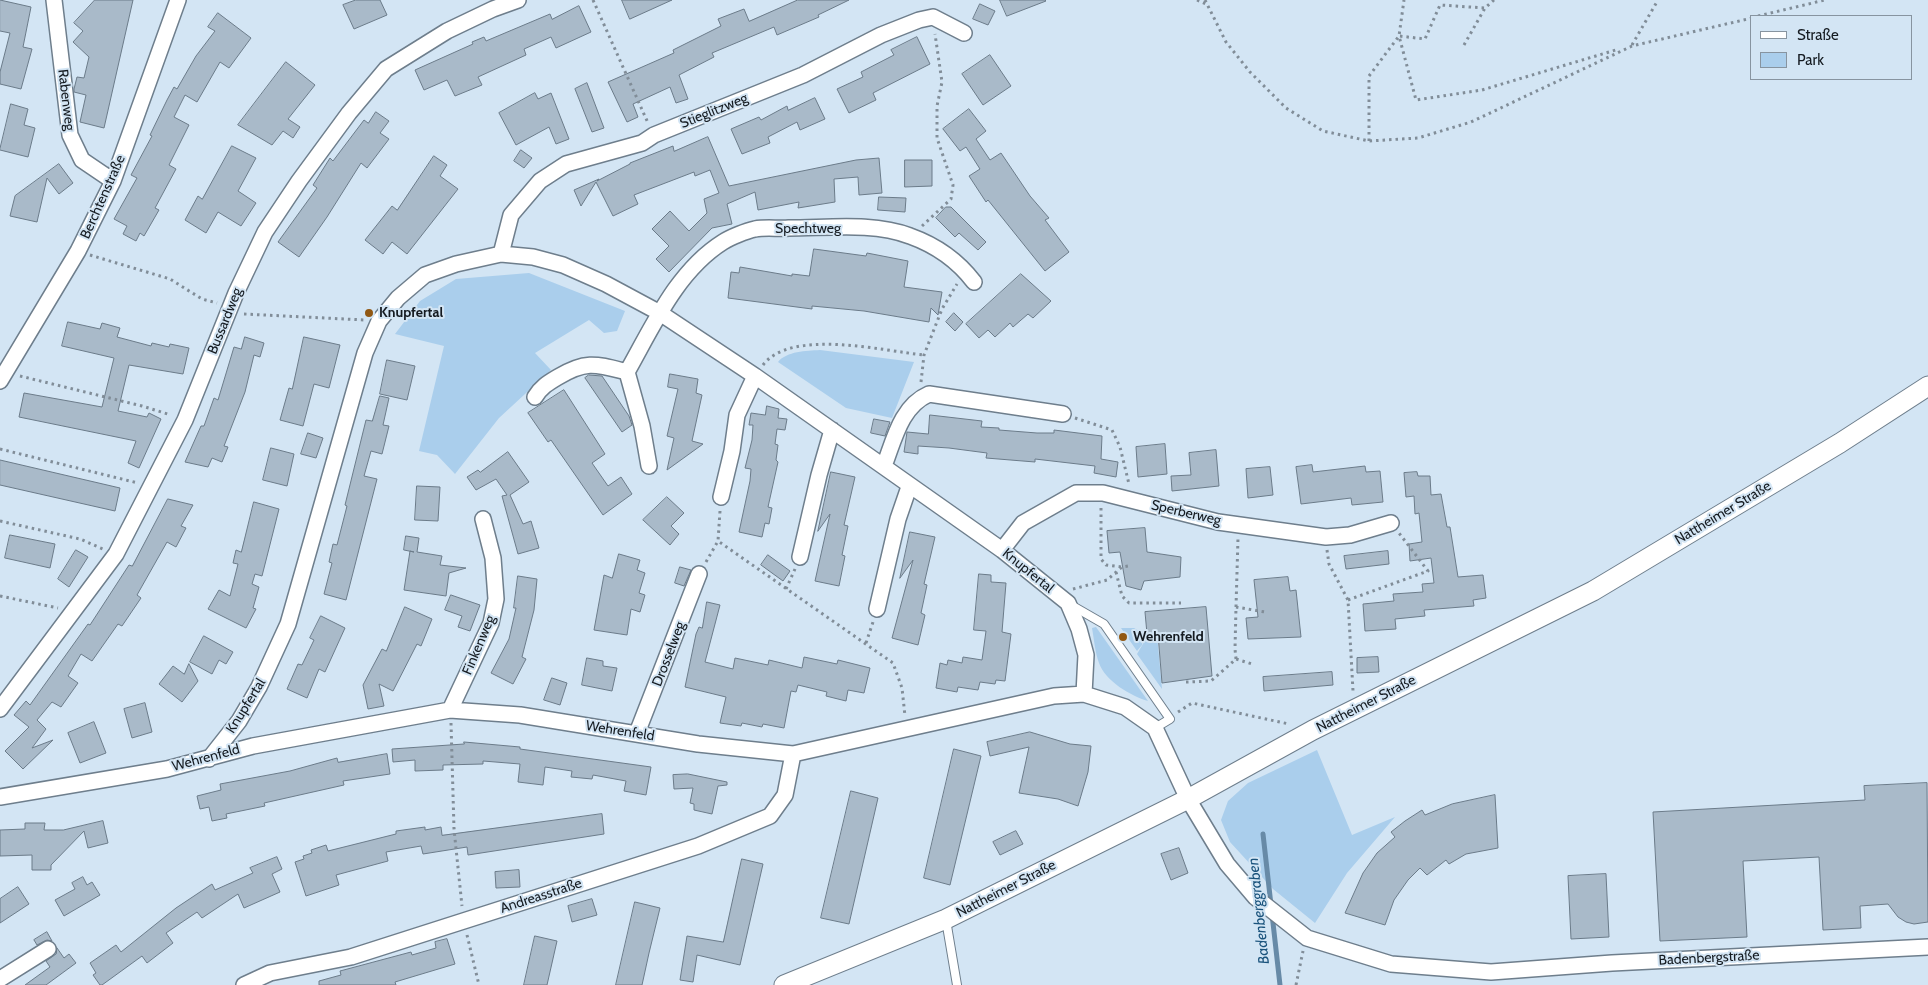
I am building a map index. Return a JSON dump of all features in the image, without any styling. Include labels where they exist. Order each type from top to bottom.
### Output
[{"type":"street","name":"Rabenweg","points":[[54,0],[70,135],[82,160],[113,181]]},
{"type":"street","name":"Berchtenstraße","points":[[1,378],[78,251],[113,181],[178,0]]},
{"type":"street","name":"Bussardweg","points":[[0,709],[116,554],[185,420],[230,310],[265,232],[349,113],[386,69],[447,31],[518,0]]},
{"type":"street","points":[[933,17],[964,33]]},
{"type":"street","name":"Stieglitzweg","points":[[501,254],[511,215],[540,181],[566,164],[642,143],[654,135],[804,75],[881,35],[933,17]]},
{"type":"street","name":"Spechtweg","points":[[660,313],[686,274],[701,258],[724,241],[755,229],[882,229],[910,236],[938,249],[965,270],[974,282]]},
{"type":"street","name":"Knupfertal","points":[[209,759],[239,721],[259,688],[288,624],[365,353],[380,321],[398,298],[425,275],[456,264],[501,254],[533,257],[563,265],[606,284],[660,313],[755,376],[1002,550],[1063,600],[1079,629],[1086,655],[1084,694]]},
{"type":"street","points":[[649,466],[642,426],[627,372],[660,313]]},
{"type":"street","points":[[535,397],[540,387],[577,366],[601,365],[627,372]]},
{"type":"street","points":[[721,497],[732,451],[737,414],[755,376]]},
{"type":"street","name":"Nattheimer Straße","points":[[784,985],[946,919],[1188,799],[1314,730],[1593,592],[1840,442],[1928,386]]},
{"type":"street","points":[[884,466],[900,423],[912,405],[920,398],[929,394],[1063,414]]},
{"type":"street","points":[[800,557],[819,475],[832,430]]},
{"type":"street","points":[[877,609],[898,519],[910,487]]},
{"type":"street","name":"Sperberweg","points":[[1002,550],[1023,523],[1076,492],[1103,493],[1218,522],[1326,537],[1350,536],[1391,523]]},
{"type":"street","name":"Finkenweg","points":[[450,710],[492,624],[496,599],[494,558],[482,519]]},
{"type":"street","name":"Drosselweg","points":[[637,733],[699,574]]},
{"type":"street","name":"Wehrenfeld","points":[[0,797],[167,769],[253,746],[450,710],[520,715],[698,744],[793,754],[1054,696],[1084,694],[1125,707],[1155,728]]},
{"type":"street","points":[[1155,728],[1188,799]]},
{"type":"street","name":"Andreasstraße","points":[[244,985],[270,973],[351,957],[698,846],[770,816],[785,795],[793,754]]},
{"type":"street","name":"Badenbergstraße","points":[[1188,799],[1226,864],[1255,898],[1307,938],[1391,964],[1491,979],[1612,963],[1928,947]]},
{"type":"street","points":[[0,978],[48,949]]},
{"type":"lane","points":[[1063,600],[1104,624],[1170,718],[1155,728]]},
{"type":"lane","points":[[946,919],[957,985]]},
{"type":"path","points":[[593,0],[648,121]]},
{"type":"path","points":[[1197,0],[1206,2],[1226,42],[1250,72],[1286,108],[1323,131],[1370,141],[1418,138],[1471,122],[1632,46],[1658,0]]},
{"type":"path","points":[[1404,0],[1399,36],[1416,100],[1482,90],[1632,46],[1750,18]]},
{"type":"path","points":[[1464,45],[1486,8],[1494,0]]},
{"type":"path","points":[[1762,15],[1825,0]]},
{"type":"path","points":[[1399,36],[1426,39],[1440,6],[1486,8]]},
{"type":"path","points":[[910,236],[942,210],[951,199],[953,185],[937,138],[937,106],[942,82],[933,17]]},
{"type":"path","points":[[1370,141],[1369,76],[1399,36]]},
{"type":"path","points":[[78,251],[170,279],[202,299],[230,310],[380,321]]},
{"type":"path","points":[[920,398],[924,355],[947,301]]},
{"type":"path","points":[[755,376],[767,360],[776,353],[799,346],[820,344],[924,355]]},
{"type":"path","points":[[1,378],[23,376],[142,406],[185,420]]},
{"type":"path","points":[[1063,414],[1112,430],[1126,467]]},
{"type":"path","points":[[0,449],[152,486]]},
{"type":"path","points":[[1103,493],[1100,520],[1101,559],[1106,565],[1128,566]]},
{"type":"path","points":[[699,574],[718,541],[721,497]]},
{"type":"path","points":[[0,521],[80,539],[116,554]]},
{"type":"path","points":[[1348,600],[1428,570],[1391,523]]},
{"type":"path","points":[[718,541],[893,662],[902,688],[906,729]]},
{"type":"path","points":[[1236,659],[1236,607],[1239,556],[1237,547]]},
{"type":"path","points":[[786,589],[800,557]]},
{"type":"path","points":[[1329,564],[1348,600],[1354,710]]},
{"type":"path","points":[[1063,600],[1077,587],[1107,580],[1122,567]]},
{"type":"path","points":[[1116,572],[1122,596],[1129,603],[1181,604]]},
{"type":"path","points":[[0,596],[74,612]]},
{"type":"path","points":[[1236,607],[1265,612]]},
{"type":"path","points":[[866,643],[877,609]]},
{"type":"path","points":[[1236,659],[1252,664]]},
{"type":"path","points":[[1186,682],[1211,681],[1236,659]]},
{"type":"path","points":[[1170,718],[1192,702],[1314,730]]},
{"type":"path","points":[[450,710],[454,829]]},
{"type":"path","points":[[1296,985],[1307,938]]},
{"type":"green space","points":[[529,273],[625,311],[617,331],[604,333],[589,320],[535,353],[551,370],[499,418],[455,474],[437,455],[419,451],[444,346],[395,334],[420,301],[456,279]]},
{"type":"green space","points":[[820,350],[914,362],[892,418],[846,408],[778,362],[792,354]]},
{"type":"green space","points":[[1096,627],[1148,701],[1119,687],[1102,670],[1096,654],[1092,628]]},
{"type":"green space","points":[[1121,628],[1134,628],[1144,634],[1142,645],[1137,651]]},
{"type":"green space","points":[[1157,635],[1162,689],[1137,654],[1147,637]]},
{"type":"green space","points":[[1317,750],[1352,835],[1395,817],[1347,873],[1315,923],[1273,889],[1230,842],[1221,820],[1228,801],[1248,783]]},
{"type":"building","points":[[0,0],[31,7],[23,47],[32,49],[21,89],[0,84],[0,72],[10,33],[0,31]]},
{"type":"building","points":[[95,0],[133,0],[104,128],[80,122],[86,95],[74,92],[77,77],[84,78],[89,57],[73,42],[83,31],[74,23]]},
{"type":"building","points":[[356,0],[380,0],[387,15],[354,29],[343,5]]},
{"type":"building","points":[[622,0],[672,0],[630,19]]},
{"type":"building","points":[[798,0],[849,0],[818,15],[819,17],[777,35],[774,27],[712,53],[714,57],[679,75],[688,99],[676,103],[670,87],[633,104],[638,117],[627,122],[608,82],[674,53],[673,50],[721,26],[718,19],[744,9],[749,21]]},
{"type":"building","points":[[1000,0],[1045,0],[1046,1],[1007,16]]},
{"type":"building","points":[[980,4],[995,11],[988,25],[973,19]]},
{"type":"building","points":[[579,6],[591,32],[556,48],[551,37],[524,49],[526,55],[478,77],[482,85],[455,96],[447,80],[424,90],[415,70],[473,44],[472,42],[484,37],[486,41],[550,14],[552,19]]},
{"type":"building","points":[[218,13],[251,38],[229,68],[220,62],[197,102],[185,95],[174,117],[189,125],[169,165],[176,169],[155,208],[159,210],[144,236],[140,233],[136,241],[123,234],[127,226],[114,219],[137,178],[131,175],[152,136],[150,135],[167,100],[174,87],[177,89],[196,56],[215,31],[208,27]]},
{"type":"building","points":[[917,37],[930,64],[873,93],[876,100],[849,113],[837,89],[863,77],[861,72],[894,55],[891,50]]},
{"type":"building","points":[[990,55],[1011,86],[983,105],[962,74]]},
{"type":"building","points":[[286,62],[315,85],[288,119],[300,127],[293,138],[283,131],[272,145],[238,125]]},
{"type":"building","points":[[587,83],[604,128],[592,132],[575,89]]},
{"type":"building","points":[[535,93],[538,99],[551,93],[569,139],[556,144],[549,127],[516,145],[499,113]]},
{"type":"building","points":[[815,98],[825,119],[800,130],[797,122],[768,137],[770,143],[742,154],[731,129],[759,117],[761,120],[787,106],[788,110]]},
{"type":"building","points":[[11,104],[28,109],[24,125],[35,128],[28,157],[0,150]]},
{"type":"building","points":[[969,109],[986,131],[976,139],[990,160],[1001,153],[1030,196],[1049,218],[1045,220],[1069,252],[1045,271],[988,200],[986,202],[969,176],[980,169],[966,147],[960,151],[943,129]]},
{"type":"building","points":[[376,112],[389,121],[380,133],[389,139],[367,168],[361,163],[299,257],[278,242],[317,188],[313,185],[330,158],[333,161],[364,120],[368,123]]},
{"type":"building","points":[[708,137],[729,186],[856,160],[879,158],[882,193],[859,195],[858,177],[834,179],[835,202],[798,208],[799,202],[758,210],[755,192],[727,204],[732,224],[712,228],[669,272],[656,259],[669,246],[652,229],[670,211],[689,231],[707,213],[704,199],[719,193],[710,170],[695,176],[694,172],[634,195],[638,204],[613,216],[596,182],[581,206],[574,190],[599,179],[597,181],[630,163],[673,146],[674,151]]},
{"type":"building","points":[[232,146],[256,158],[238,191],[256,203],[241,226],[218,212],[206,233],[185,220],[198,196],[202,199]]},
{"type":"building","points":[[521,150],[532,158],[524,168],[514,161]]},
{"type":"building","points":[[434,156],[447,165],[440,176],[458,189],[407,254],[392,242],[383,254],[365,240],[392,206],[397,210]]},
{"type":"building","points":[[905,160],[932,160],[932,186],[905,187]]},
{"type":"building","points":[[59,164],[73,183],[59,194],[47,178],[37,222],[10,216],[15,196]]},
{"type":"building","points":[[879,197],[906,198],[905,212],[878,210]]},
{"type":"building","points":[[946,207],[951,207],[986,242],[978,250],[959,233],[955,237],[936,218]]},
{"type":"building","points":[[814,249],[866,256],[867,253],[908,261],[904,287],[942,292],[938,315],[931,308],[929,322],[864,311],[812,306],[812,309],[728,298],[731,272],[739,273],[740,267],[792,276],[792,274],[809,276]]},
{"type":"building","points":[[1021,274],[1051,301],[1033,318],[1028,314],[1013,327],[1010,323],[995,337],[988,330],[979,338],[966,324]]},
{"type":"building","points":[[954,313],[963,322],[955,331],[946,322]]},
{"type":"building","points":[[68,322],[100,329],[102,323],[120,328],[117,337],[151,346],[152,343],[169,347],[170,344],[189,348],[183,374],[129,365],[118,411],[147,417],[149,413],[161,419],[139,468],[128,463],[136,441],[19,417],[24,393],[102,407],[114,358],[62,346]]},
{"type":"building","points":[[245,337],[264,343],[260,357],[254,355],[245,392],[224,446],[228,447],[222,462],[212,458],[208,467],[185,462],[201,426],[204,426],[214,398],[218,400],[234,347],[241,349]]},
{"type":"building","points":[[304,337],[340,345],[329,388],[314,384],[303,426],[280,420],[289,388],[292,389]]},
{"type":"building","points":[[387,360],[415,366],[407,400],[380,394]]},
{"type":"building","points":[[670,374],[698,379],[696,393],[702,395],[692,441],[703,444],[667,470],[674,438],[667,436],[678,389],[668,387]]},
{"type":"building","points":[[589,375],[602,376],[629,416],[632,425],[622,432],[585,378]]},
{"type":"building","points":[[564,390],[605,454],[592,463],[608,486],[621,477],[632,494],[603,515],[551,440],[548,442],[528,413]]},
{"type":"building","points":[[380,396],[389,398],[383,425],[389,426],[382,454],[371,451],[364,476],[377,479],[346,600],[324,594],[332,563],[329,562],[333,544],[337,545],[366,420],[372,421]]},
{"type":"building","points":[[767,406],[779,409],[778,418],[787,419],[785,430],[777,429],[775,444],[778,445],[776,460],[778,462],[768,507],[772,508],[769,524],[765,523],[762,537],[739,532],[750,481],[751,469],[745,468],[752,440],[753,425],[749,425],[751,413],[765,415]]},
{"type":"building","points":[[930,415],[982,421],[981,427],[999,428],[999,430],[1054,433],[1054,430],[1102,436],[1101,459],[1118,462],[1116,477],[1094,473],[1095,466],[1035,459],[1035,462],[986,458],[987,453],[949,448],[918,446],[918,454],[904,452],[907,432],[928,434]]},
{"type":"building","points":[[874,419],[890,422],[885,436],[871,433]]},
{"type":"building","points":[[308,433],[323,438],[316,458],[301,454]]},
{"type":"building","points":[[1165,444],[1167,474],[1138,477],[1136,447]]},
{"type":"building","points":[[271,448],[294,454],[287,486],[263,480]]},
{"type":"building","points":[[1216,450],[1219,486],[1172,491],[1171,476],[1191,475],[1189,453]]},
{"type":"building","points":[[508,452],[529,482],[510,495],[523,524],[531,521],[539,548],[518,554],[502,496],[507,495],[496,479],[476,490],[467,477],[478,470],[480,472]]},
{"type":"building","points":[[0,460],[120,488],[115,511],[0,485]]},
{"type":"building","points":[[1312,465],[1313,472],[1365,466],[1366,472],[1380,471],[1383,502],[1352,505],[1351,498],[1301,504],[1296,467]]},
{"type":"building","points":[[1270,467],[1273,495],[1248,498],[1246,469]]},
{"type":"building","points":[[831,472],[855,477],[844,525],[848,526],[842,555],[845,556],[839,586],[815,581],[830,514],[818,531]]},
{"type":"building","points":[[1417,472],[1418,476],[1430,476],[1431,495],[1441,494],[1447,527],[1450,527],[1458,577],[1483,575],[1486,598],[1473,600],[1474,606],[1424,610],[1425,616],[1395,619],[1396,629],[1365,631],[1363,604],[1394,601],[1393,594],[1423,592],[1422,584],[1434,583],[1431,558],[1410,561],[1409,544],[1422,542],[1419,513],[1415,514],[1414,496],[1406,497],[1404,473]]},
{"type":"building","points":[[417,486],[440,487],[438,521],[415,520]]},
{"type":"building","points":[[667,497],[684,513],[671,526],[679,534],[670,545],[643,520]]},
{"type":"building","points":[[168,499],[193,505],[181,526],[186,528],[176,547],[167,542],[137,595],[141,598],[122,626],[118,624],[92,661],[81,654],[68,676],[78,683],[61,707],[52,702],[37,720],[46,729],[32,748],[53,740],[23,769],[5,751],[29,727],[14,715],[26,701],[30,705],[88,624],[90,625],[129,565],[132,566]]},
{"type":"building","points":[[254,502],[279,509],[262,576],[255,574],[252,584],[259,587],[253,608],[256,609],[246,628],[208,609],[219,590],[230,596],[238,564],[233,563],[236,550],[241,552]]},
{"type":"building","points":[[1145,528],[1147,552],[1181,557],[1180,577],[1144,581],[1141,590],[1126,586],[1120,552],[1109,553],[1107,531]]},
{"type":"building","points":[[910,532],[935,537],[924,584],[927,585],[921,613],[925,615],[918,645],[892,638],[913,560],[900,578]]},
{"type":"building","points":[[10,535],[55,544],[50,568],[5,558]]},
{"type":"building","points":[[406,536],[419,538],[417,552],[442,556],[440,565],[466,568],[449,573],[446,596],[404,590],[410,551],[404,550]]},
{"type":"building","points":[[76,550],[88,557],[69,587],[58,579]]},
{"type":"building","points":[[1388,551],[1389,564],[1346,569],[1344,556]]},
{"type":"building","points":[[619,554],[640,560],[637,570],[645,573],[639,593],[645,595],[640,612],[631,609],[627,635],[594,630],[604,575],[612,578]]},
{"type":"building","points":[[768,555],[790,571],[783,581],[761,565]]},
{"type":"building","points":[[680,567],[691,570],[684,586],[675,583]]},
{"type":"building","points":[[979,574],[991,575],[991,582],[1006,583],[1002,632],[1011,634],[1005,681],[996,680],[995,684],[980,682],[978,690],[958,687],[957,692],[936,688],[940,663],[947,665],[948,660],[962,663],[963,657],[982,660],[986,631],[974,630]]},
{"type":"building","points":[[518,576],[537,579],[534,610],[522,657],[526,659],[513,684],[491,673],[509,639],[516,608],[514,608]]},
{"type":"building","points":[[1288,577],[1290,591],[1296,590],[1301,637],[1248,639],[1246,618],[1258,617],[1254,580]]},
{"type":"building","points":[[451,595],[480,605],[470,631],[458,627],[462,616],[445,610]]},
{"type":"building","points":[[707,602],[720,605],[705,662],[733,669],[735,658],[768,665],[769,660],[802,668],[804,657],[837,664],[838,660],[870,668],[864,693],[848,690],[846,701],[826,696],[827,692],[798,685],[796,692],[791,691],[784,728],[763,724],[762,727],[742,723],[741,726],[720,723],[726,697],[685,687],[696,634],[699,627],[702,628]]},
{"type":"building","points":[[405,607],[432,619],[421,646],[417,644],[393,691],[379,684],[384,706],[368,709],[363,685],[382,649],[386,651]]},
{"type":"building","points":[[1206,607],[1212,676],[1162,683],[1158,634],[1147,634],[1145,612]]},
{"type":"building","points":[[321,616],[345,628],[325,672],[319,669],[307,698],[287,689],[298,664],[302,665],[314,640],[310,638]]},
{"type":"building","points":[[204,636],[233,652],[226,664],[219,660],[212,674],[190,662]]},
{"type":"building","points":[[1378,657],[1379,672],[1357,673],[1357,658]]},
{"type":"building","points":[[587,658],[603,661],[603,666],[617,668],[612,691],[582,685]]},
{"type":"building","points":[[189,664],[198,681],[182,702],[159,684],[173,666],[184,674]]},
{"type":"building","points":[[1332,672],[1333,685],[1264,691],[1263,677]]},
{"type":"building","points":[[552,678],[567,683],[560,705],[544,700]]},
{"type":"building","points":[[145,703],[152,732],[132,738],[124,709]]},
{"type":"building","points":[[94,722],[106,753],[80,763],[68,733]]},
{"type":"building","points":[[1030,732],[1070,744],[1091,746],[1088,772],[1078,806],[1058,799],[1019,793],[1029,747],[990,756],[987,742]]},
{"type":"building","points":[[464,742],[520,747],[520,749],[651,767],[646,795],[624,791],[626,781],[593,775],[592,779],[571,777],[572,771],[545,767],[543,785],[518,782],[520,764],[483,761],[483,764],[443,765],[443,770],[415,771],[415,760],[393,762],[392,749],[464,744]]},
{"type":"building","points":[[954,749],[981,756],[950,885],[924,878]]},
{"type":"building","points":[[387,754],[390,774],[343,781],[344,785],[264,803],[265,806],[226,814],[227,818],[212,821],[209,807],[200,809],[197,796],[221,790],[220,784],[290,771],[337,758],[338,762]]},
{"type":"building","points":[[688,774],[727,782],[727,785],[718,786],[712,814],[694,810],[694,804],[690,803],[693,788],[674,789],[673,775]]},
{"type":"building","points":[[1927,783],[1928,922],[1914,924],[1906,922],[1898,917],[1888,904],[1860,906],[1861,928],[1823,930],[1819,857],[1743,861],[1747,937],[1660,941],[1653,812],[1865,800],[1864,786]]},
{"type":"building","points":[[851,791],[878,798],[849,924],[821,918]]},
{"type":"building","points":[[1495,795],[1498,848],[1466,854],[1449,864],[1446,860],[1427,875],[1420,868],[1408,880],[1394,900],[1385,925],[1345,913],[1363,873],[1377,853],[1395,837],[1391,832],[1422,810],[1425,815],[1452,804]]},
{"type":"building","points":[[602,814],[604,834],[468,855],[467,847],[423,854],[421,846],[386,852],[388,861],[336,875],[339,885],[306,896],[295,862],[304,859],[303,856],[312,853],[311,850],[326,845],[328,851],[396,834],[396,831],[425,827],[425,830],[441,827],[442,835]]},
{"type":"building","points":[[103,821],[108,843],[88,848],[84,831],[51,865],[51,870],[32,870],[32,855],[0,856],[0,830],[25,829],[25,823],[45,823],[44,830],[63,830]]},
{"type":"building","points":[[1016,831],[1023,844],[1000,855],[993,842]]},
{"type":"building","points":[[1179,848],[1188,873],[1171,880],[1161,854]]},
{"type":"building","points":[[277,857],[282,869],[272,874],[280,892],[244,908],[238,894],[202,918],[197,912],[166,933],[173,943],[147,963],[142,956],[102,985],[93,975],[96,973],[90,963],[116,945],[121,952],[176,908],[212,884],[215,890],[253,873],[250,868]]},
{"type":"building","points":[[742,859],[763,864],[740,965],[697,955],[693,982],[680,980],[687,936],[723,942]]},
{"type":"building","points":[[519,870],[520,887],[496,888],[495,872]]},
{"type":"building","points":[[1606,874],[1609,937],[1571,939],[1568,876]]},
{"type":"building","points":[[83,877],[87,885],[92,882],[100,895],[64,916],[55,900],[75,889],[72,883]]},
{"type":"building","points":[[18,887],[29,904],[0,923],[0,899]]},
{"type":"building","points":[[592,899],[597,915],[572,922],[568,906]]},
{"type":"building","points":[[635,902],[660,908],[642,985],[616,985]]},
{"type":"building","points":[[47,932],[52,941],[47,940],[37,945],[34,940]]},
{"type":"building","points":[[535,936],[557,941],[547,985],[524,985]]},
{"type":"building","points":[[447,939],[455,964],[395,982],[396,985],[319,985],[319,981],[341,975],[340,971],[411,952],[412,955],[436,948],[435,942]]},
{"type":"building","points":[[57,948],[64,958],[69,954],[76,963],[46,985],[25,985],[50,967],[46,961],[56,954]]},
{"type":"waterway","name":"Badenberggraben","points":[[1263,834],[1271,905]]},
{"type":"waterway","name":"Badenberggraben","points":[[1272,914],[1280,985]]},
{"type":"place","name":"Knupfertal","points":[[369,313]]},
{"type":"place","name":"Wehrenfeld","points":[[1123,637]]}]
